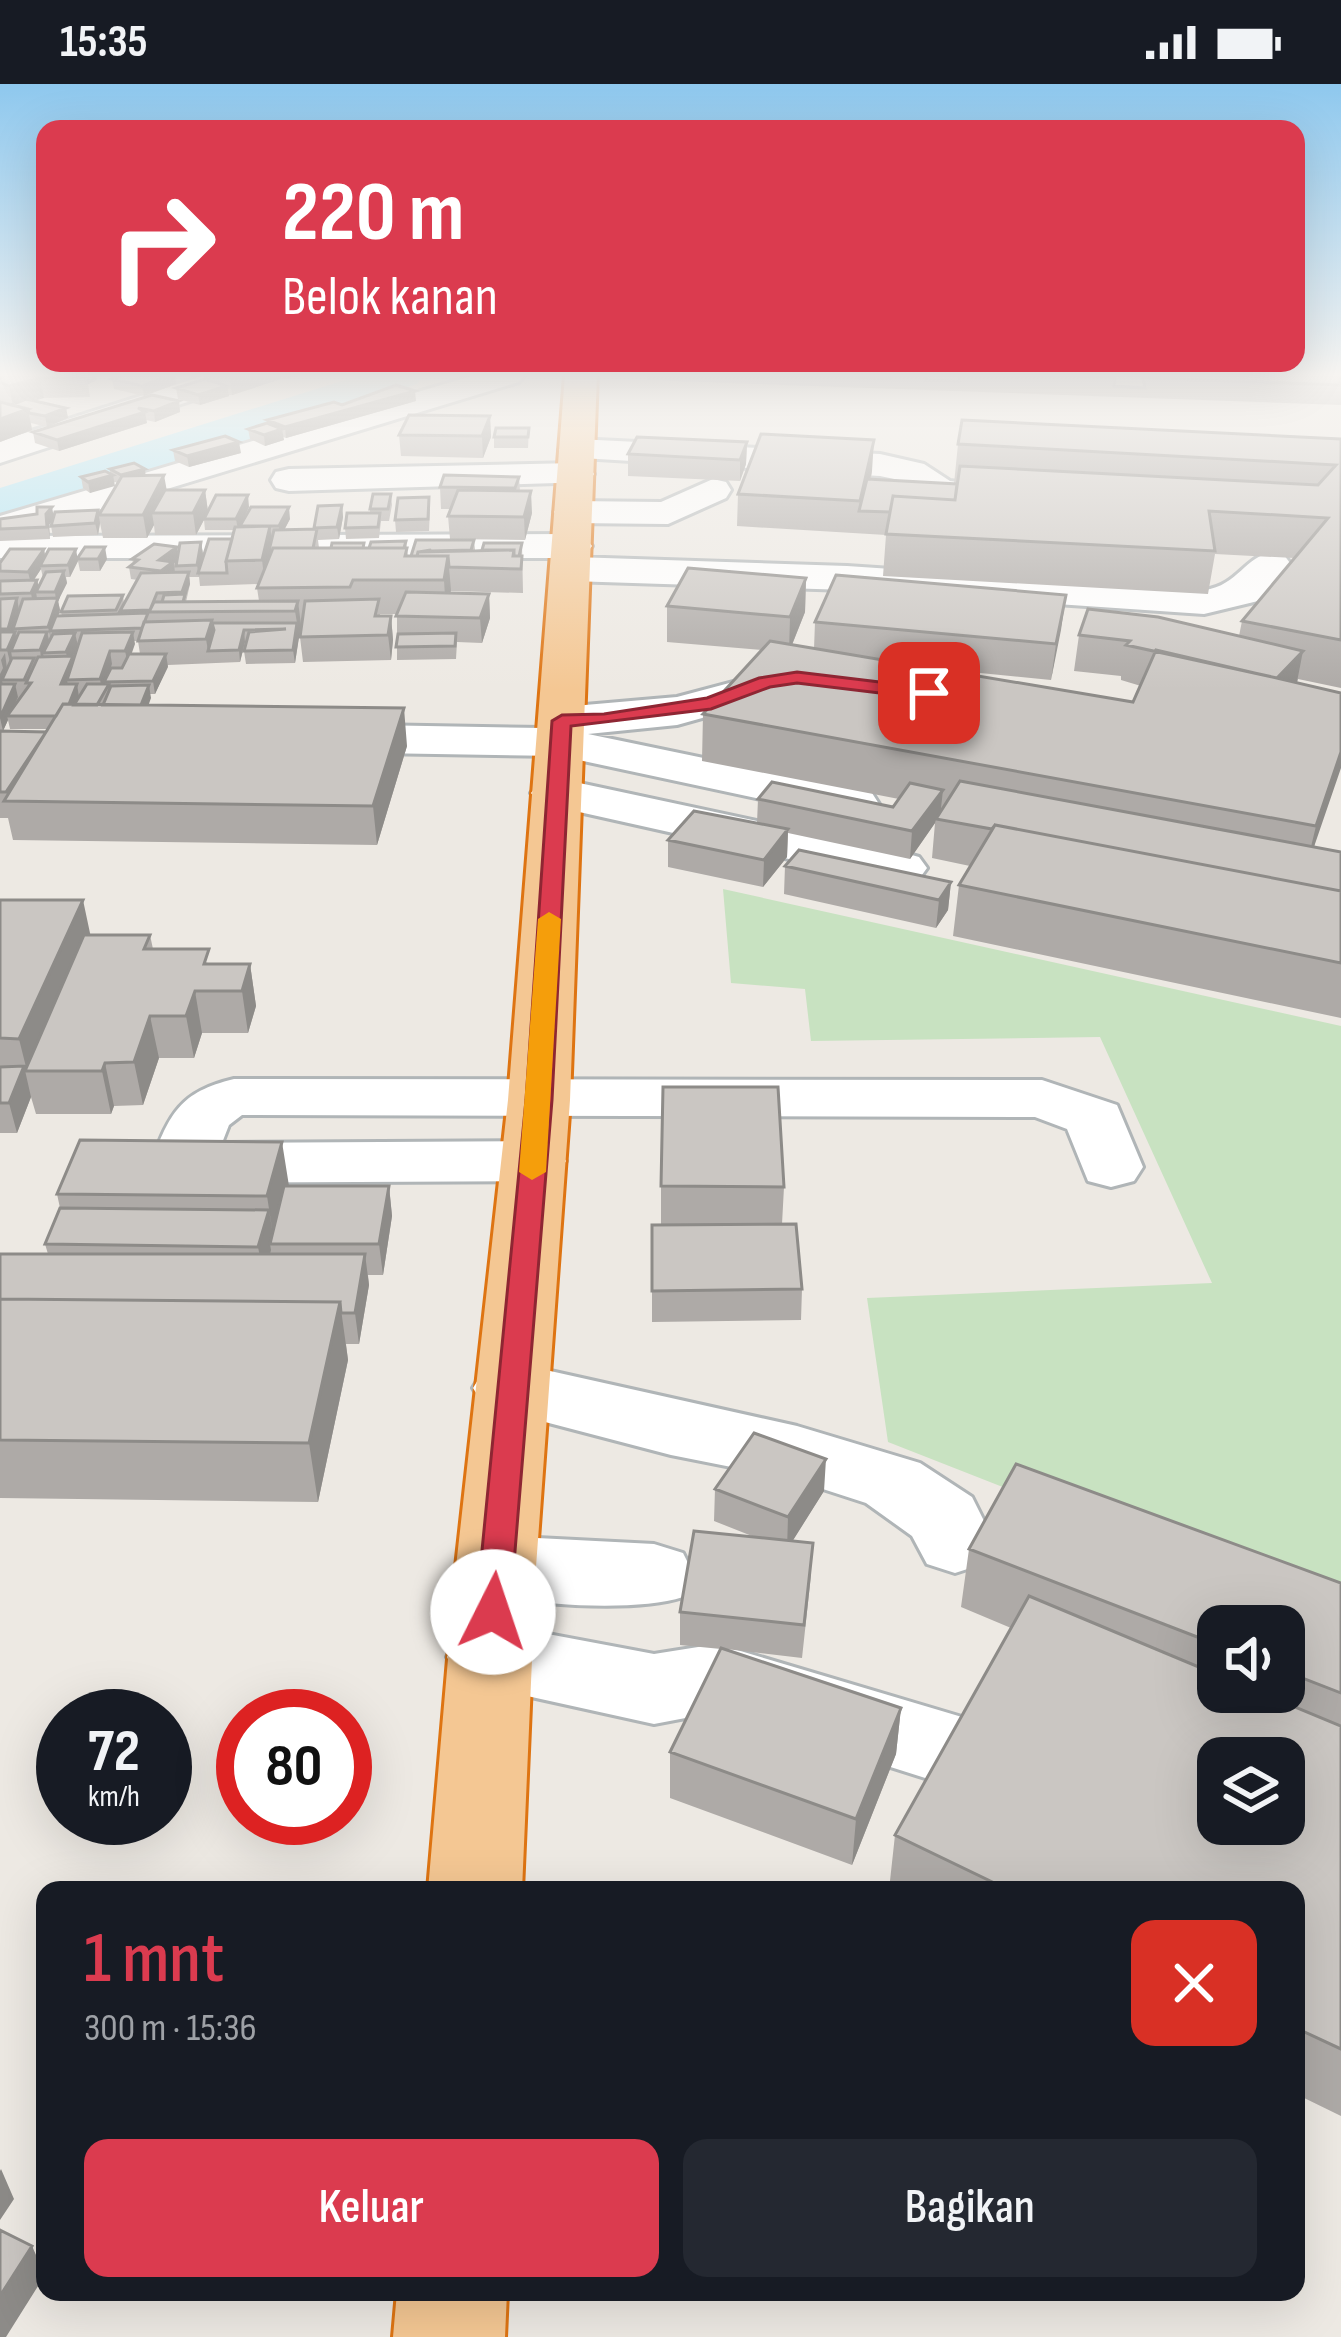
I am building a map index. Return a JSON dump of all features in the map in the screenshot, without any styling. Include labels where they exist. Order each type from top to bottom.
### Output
[{"type":"highway","points":[[477,1881],[489,1657],[536,1130],[581,480]]},
{"type":"highway","points":[[449,2337],[451,2301]]},
{"type":"street","points":[[4,548],[202,480]]},
{"type":"street","points":[[290,480],[847,578],[1204,602],[1236,599],[1259,584],[1270,563]]},
{"type":"street","points":[[581,531],[811,480]]},
{"type":"street","points":[[922,480],[954,494],[1057,501]]},
{"type":"street","points":[[4,548],[581,531],[668,513],[713,490]]},
{"type":"street","points":[[581,531],[631,553],[650,544],[806,550]]},
{"type":"street","points":[[581,531],[674,611],[860,604],[1051,616],[1230,638]]},
{"type":"street","points":[[559,752],[604,719],[711,703],[778,680],[845,683]]},
{"type":"street","points":[[262,738],[559,752],[900,814]]},
{"type":"street","points":[[559,752],[901,868]]},
{"type":"street","points":[[116,1167],[536,1130],[1042,1098],[1096,1118],[1111,1167]]},
{"type":"street","points":[[510,1388],[797,1453],[893,1483],[944,1518],[955,1543]]},
{"type":"street","points":[[496,1568],[654,1574]]},
{"type":"street","points":[[489,1657],[654,1689],[717,1678],[941,1746]]},
{"type":"green space","points":[[723,889],[1341,1026],[1341,1620],[888,1442],[867,1298],[1212,1283],[1100,1037],[811,1041],[805,989],[731,983]]},
{"type":"building","points":[[120,480],[161,480],[143,515],[99,515]]},
{"type":"building","points":[[442,480],[518,480],[515,488],[440,487]]},
{"type":"building","points":[[743,480],[865,480],[860,501],[738,494]]},
{"type":"building","points":[[867,480],[957,484],[955,500],[893,496],[890,512],[859,511]]},
{"type":"building","points":[[958,480],[1226,480],[1318,485],[1322,480],[1341,480],[1341,640],[1242,621],[1328,518],[1209,511],[1215,551],[886,534],[893,496],[955,500]]},
{"type":"building","points":[[165,490],[205,490],[193,513],[152,513]]},
{"type":"building","points":[[458,490],[531,491],[524,517],[448,516]]},
{"type":"building","points":[[373,494],[391,494],[388,509],[370,509]]},
{"type":"building","points":[[216,495],[248,495],[236,519],[204,519]]},
{"type":"building","points":[[429,497],[428,519],[395,520],[398,498]]},
{"type":"building","points":[[342,505],[337,527],[314,528],[318,506]]},
{"type":"building","points":[[37,507],[52,507],[46,514],[47,527],[0,529],[0,519],[37,514]]},
{"type":"building","points":[[251,507],[289,507],[279,526],[240,526]]},
{"type":"building","points":[[98,510],[95,523],[51,526],[55,512]]},
{"type":"building","points":[[347,513],[380,513],[378,527],[345,528]]},
{"type":"building","points":[[270,526],[262,560],[226,561],[235,527]]},
{"type":"building","points":[[317,529],[313,548],[273,548],[268,555],[274,530]]},
{"type":"building","points":[[209,539],[232,539],[227,573],[198,573]]},
{"type":"building","points":[[416,540],[474,540],[471,550],[430,550],[411,556]]},
{"type":"building","points":[[406,541],[404,548],[369,548],[371,542]]},
{"type":"building","points":[[201,542],[197,565],[176,566],[180,543]]},
{"type":"building","points":[[332,543],[364,543],[363,548],[331,548]]},
{"type":"building","points":[[484,543],[522,543],[519,556],[514,556],[514,550],[482,550]]},
{"type":"building","points":[[154,544],[177,547],[159,560],[173,562],[161,571],[129,567],[138,560],[132,559]]},
{"type":"building","points":[[85,547],[105,547],[98,559],[77,559]]},
{"type":"building","points":[[273,548],[407,548],[405,556],[448,556],[444,580],[353,580],[350,587],[257,588]]},
{"type":"building","points":[[10,549],[44,549],[28,572],[0,571]]},
{"type":"building","points":[[49,549],[76,549],[68,565],[40,566]]},
{"type":"building","points":[[514,550],[513,556],[522,556],[521,569],[449,567],[448,556],[417,556],[418,552]]},
{"type":"building","points":[[688,568],[806,578],[790,617],[667,606]]},
{"type":"building","points":[[64,571],[55,592],[36,592],[46,572]]},
{"type":"building","points":[[189,572],[182,592],[157,593],[150,610],[120,611],[141,573]]},
{"type":"building","points":[[836,575],[1066,595],[1056,644],[815,622]]},
{"type":"building","points":[[37,580],[31,593],[0,594],[0,581]]},
{"type":"building","points":[[406,592],[489,594],[480,618],[396,616]]},
{"type":"building","points":[[185,594],[183,602],[162,602],[164,595]]},
{"type":"building","points":[[123,595],[116,610],[61,612],[68,596]]},
{"type":"building","points":[[17,598],[8,629],[0,629],[0,599]]},
{"type":"building","points":[[58,598],[48,627],[13,629],[23,599]]},
{"type":"building","points":[[379,599],[375,616],[391,616],[388,635],[300,637],[305,601]]},
{"type":"building","points":[[298,601],[295,611],[149,612],[154,602]]},
{"type":"building","points":[[1088,609],[1158,617],[1303,651],[1277,678],[1126,645],[1130,641],[1079,635]]},
{"type":"building","points":[[148,613],[142,628],[50,631],[56,616]]},
{"type":"building","points":[[212,620],[206,639],[138,641],[144,622]]},
{"type":"building","points":[[212,623],[297,623],[293,650],[244,651],[249,632],[286,629],[244,630],[239,650],[208,651]]},
{"type":"building","points":[[0,632],[15,632],[7,650],[0,650]]},
{"type":"building","points":[[19,632],[47,632],[40,650],[11,651]]},
{"type":"building","points":[[133,632],[125,651],[110,651],[100,679],[67,680],[82,633]]},
{"type":"building","points":[[75,633],[66,652],[43,653],[53,634]]},
{"type":"building","points":[[456,633],[455,646],[396,647],[398,634]]},
{"type":"building","points":[[770,641],[1133,702],[1156,650],[1341,693],[1341,752],[1316,826],[703,714]]},
{"type":"building","points":[[129,654],[166,654],[153,681],[104,682],[111,668],[122,668]]},
{"type":"building","points":[[73,656],[61,684],[77,684],[69,704],[63,704],[56,716],[7,716],[31,683],[26,683],[38,657]]},
{"type":"building","points":[[12,658],[34,658],[24,680],[2,680]]},
{"type":"building","points":[[0,684],[15,684],[0,718]]},
{"type":"building","points":[[87,684],[109,684],[97,705],[74,705]]},
{"type":"building","points":[[149,685],[141,705],[103,705],[111,686]]},
{"type":"building","points":[[63,704],[404,708],[373,806],[4,801]]},
{"type":"building","points":[[0,731],[46,732],[6,792],[0,792]]},
{"type":"building","points":[[960,781],[1341,852],[1341,891],[995,825],[992,829],[936,819]]},
{"type":"building","points":[[772,782],[893,807],[910,783],[943,790],[912,831],[758,799]]},
{"type":"building","points":[[694,811],[788,829],[764,860],[668,840]]},
{"type":"building","points":[[995,825],[1341,891],[1341,963],[959,885]]},
{"type":"building","points":[[799,850],[951,882],[939,900],[785,866]]},
{"type":"building","points":[[0,900],[83,900],[19,1039],[0,1038]]},
{"type":"building","points":[[84,935],[150,935],[144,949],[209,949],[204,964],[250,964],[242,991],[195,991],[186,1016],[150,1016],[134,1062],[105,1063],[102,1071],[25,1071]]},
{"type":"building","points":[[24,1066],[9,1103],[0,1103],[0,1067]]},
{"type":"building","points":[[663,1087],[778,1087],[784,1187],[661,1186]]},
{"type":"building","points":[[80,1140],[282,1142],[267,1196],[57,1194]]},
{"type":"building","points":[[284,1186],[389,1186],[379,1244],[270,1244]]},
{"type":"building","points":[[60,1208],[269,1210],[258,1247],[45,1244]]},
{"type":"building","points":[[796,1224],[802,1289],[652,1291],[652,1225]]},
{"type":"building","points":[[0,1254],[365,1254],[355,1313],[341,1313],[340,1302],[0,1299]]},
{"type":"building","points":[[0,1299],[340,1302],[309,1443],[0,1440]]},
{"type":"building","points":[[754,1433],[826,1459],[788,1517],[715,1489]]},
{"type":"building","points":[[1016,1464],[1341,1583],[1341,1693],[1305,1679],[1305,1605],[1197,1605],[1197,1637],[969,1549]]},
{"type":"building","points":[[694,1531],[813,1543],[804,1625],[680,1612]]},
{"type":"building","points":[[1029,1596],[1197,1666],[1197,1713],[1305,1711],[1341,1726],[1341,2049],[1305,2032],[1305,1881],[990,1881],[895,1835]]},
{"type":"building","points":[[721,1648],[901,1708],[856,1819],[670,1752]]},
{"type":"building","points":[[0,2230],[32,2246],[0,2296]]},
{"type":"waterway","points":[[0,503],[80,480]]},
{"type":"slow traffic","points":[[532,1172],[549,919]]},
{"type":"route","points":[[493,1612],[539,1100],[562,721],[711,703],[766,682],[797,678],[929,693]]}]
